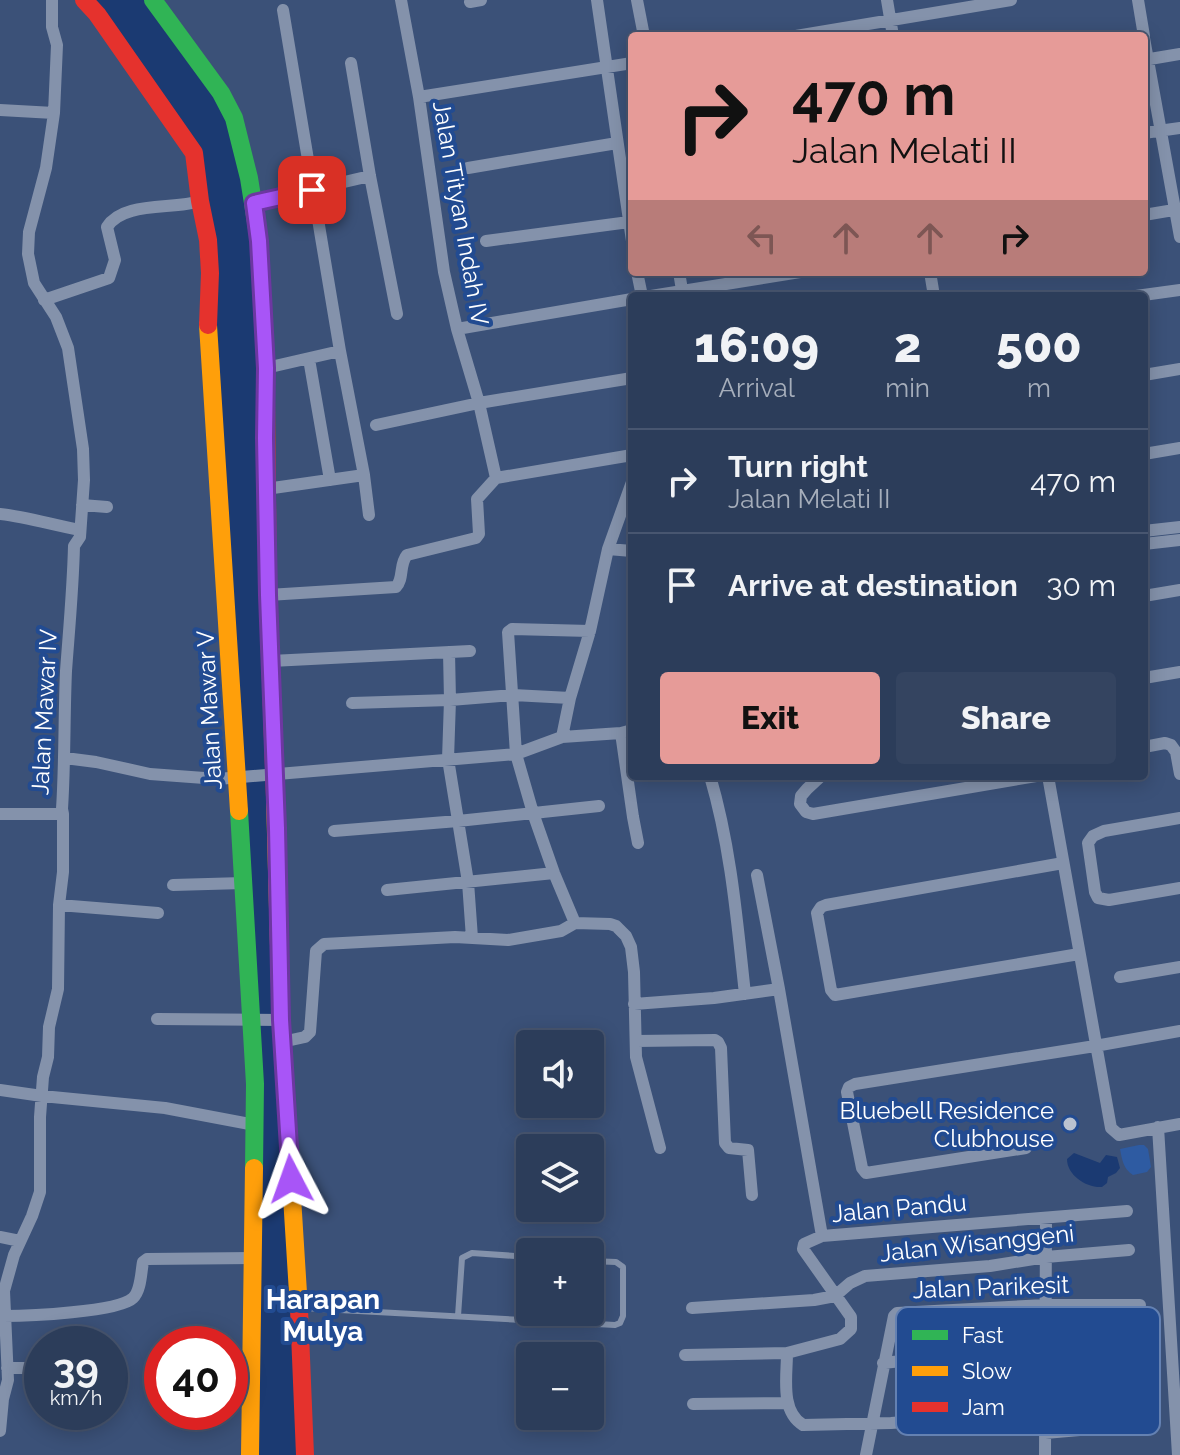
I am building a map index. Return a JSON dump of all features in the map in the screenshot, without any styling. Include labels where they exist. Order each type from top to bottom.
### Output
[{"type":"street","name":"Jalan Mawar IV","points":[[0,1431],[8,1380],[4,1291],[40,1192],[43,1077],[48,1057],[49,1027],[58,989],[59,905],[63,872],[64,717],[74,546],[80,537],[84,480],[83,449],[68,348],[56,317],[34,283],[28,243],[48,157],[54,113],[57,45],[52,27],[52,0]]},
{"type":"street","name":"Jalan Mawar V","points":[[84,0],[194,153],[208,240],[210,366],[243,883],[267,1020],[255,1125],[250,1455]]},
{"type":"street","points":[[153,0],[228,106],[239,136],[259,241],[266,368],[268,595],[275,774],[267,1020],[282,1042],[305,1455]]},
{"type":"street","name":"Jalan Tityan Indah IV","points":[[401,0],[419,97],[444,272],[496,478]]},
{"type":"street","points":[[597,0],[628,215]]},
{"type":"street","points":[[637,0],[643,32]]},
{"type":"street","points":[[887,0],[892,32]]},
{"type":"street","points":[[820,32],[1011,0]]},
{"type":"street","points":[[1138,0],[1143,32]]},
{"type":"street","points":[[283,10],[369,515]]},
{"type":"street","points":[[1148,60],[1180,54]]},
{"type":"street","points":[[351,63],[397,314]]},
{"type":"street","points":[[419,97],[628,64]]},
{"type":"street","points":[[1148,69],[1178,209],[1180,237]]},
{"type":"street","points":[[0,110],[54,113]]},
{"type":"street","points":[[1148,132],[1180,128]]},
{"type":"street","points":[[468,168],[617,143]]},
{"type":"street","points":[[254,203],[370,176]]},
{"type":"street","points":[[44,300],[109,278],[115,260],[107,227],[111,221],[128,211],[200,201]]},
{"type":"street","points":[[1148,214],[1178,209]]},
{"type":"street","points":[[486,241],[628,222]]},
{"type":"street","points":[[693,292],[779,276]]},
{"type":"street","points":[[1148,294],[1180,290]]},
{"type":"street","points":[[457,329],[628,300]]},
{"type":"street","points":[[266,368],[309,359],[339,347]]},
{"type":"street","points":[[309,359],[330,480]]},
{"type":"street","points":[[1148,374],[1180,369]]},
{"type":"street","points":[[376,425],[479,403],[628,379]]},
{"type":"street","points":[[1148,453],[1180,448]]},
{"type":"street","points":[[268,595],[389,589],[397,586],[404,557],[476,538],[479,534],[477,499],[496,478],[628,456]]},
{"type":"street","points":[[266,489],[364,475]]},
{"type":"street","points":[[562,737],[608,549],[628,493]]},
{"type":"street","points":[[82,505],[107,507]]},
{"type":"street","points":[[0,514],[80,530]]},
{"type":"street","points":[[1148,531],[1180,527]]},
{"type":"street","points":[[1148,544],[1180,540]]},
{"type":"street","points":[[608,549],[628,551]]},
{"type":"street","points":[[1148,595],[1180,590]]},
{"type":"street","points":[[575,923],[533,813],[516,754],[508,632],[510,629],[590,631]]},
{"type":"street","points":[[271,661],[470,651]]},
{"type":"street","points":[[449,652],[448,759],[468,882],[472,938]]},
{"type":"street","points":[[1148,677],[1180,672]]},
{"type":"street","points":[[352,703],[513,695],[570,698]]},
{"type":"street","points":[[65,758],[150,774],[218,779],[516,754],[562,737],[626,732],[628,756]]},
{"type":"street","points":[[1148,746],[1171,745],[1176,752],[1180,774]]},
{"type":"street","points":[[630,780],[638,843]]},
{"type":"street","points":[[711,780],[730,860],[745,994]]},
{"type":"street","points":[[817,780],[801,796],[800,804],[806,812],[813,814],[1013,780]]},
{"type":"street","points":[[1049,780],[1111,1128],[1119,1135],[1180,1124]]},
{"type":"street","points":[[334,831],[599,806]]},
{"type":"street","points":[[0,814],[63,814]]},
{"type":"street","points":[[1180,818],[1104,831],[1093,836],[1088,843],[1098,898],[1109,900],[1180,888]]},
{"type":"street","points":[[1063,863],[826,905],[817,913],[831,990],[835,995],[1079,954]]},
{"type":"street","points":[[387,890],[554,873]]},
{"type":"street","points":[[757,875],[822,1236]]},
{"type":"street","points":[[173,885],[243,883]]},
{"type":"street","points":[[59,905],[158,913]]},
{"type":"street","points":[[282,1042],[305,1037],[310,1032],[316,951],[324,944],[455,937],[508,940],[561,931],[575,923],[610,924],[620,929],[631,947],[638,1064],[660,1148]]},
{"type":"street","points":[[1120,977],[1180,967]]},
{"type":"street","points":[[634,1004],[779,989]]},
{"type":"street","points":[[157,1019],[267,1020]]},
{"type":"street","points":[[1026,1148],[866,1173],[862,1168],[847,1092],[855,1084],[1180,1031]]},
{"type":"street","points":[[636,1041],[718,1042],[721,1048],[725,1143],[729,1148],[748,1150],[752,1195]]},
{"type":"street","points":[[0,1090],[165,1108],[255,1125]]},
{"type":"street","points":[[1158,1127],[1175,1316],[1178,1455]]},
{"type":"street","name":"Jalan Pandu","points":[[685,1355],[787,1353],[840,1339],[851,1329],[851,1317],[803,1249],[804,1244],[822,1236],[1127,1211]]},
{"type":"street","points":[[1045,1305],[1046,1218]]},
{"type":"street","points":[[1165,1223],[1180,1220]]},
{"type":"street","points":[[0,1237],[20,1241]]},
{"type":"street","name":"Jalan Wisanggeni","points":[[835,1296],[850,1283],[865,1276],[1129,1250]]},
{"type":"street","points":[[4,1316],[39,1316],[128,1302],[137,1294],[143,1262],[147,1259],[253,1258]]},
{"type":"street","points":[[692,1308],[835,1296]]},
{"type":"street","name":"Jalan Parikesit","points":[[1008,1307],[1140,1305]]},
{"type":"street","name":"Jalan Parikesit","points":[[883,1363],[896,1314]]},
{"type":"street","points":[[787,1353],[787,1403],[793,1417],[803,1425],[896,1421]]},
{"type":"street","points":[[866,1455],[883,1363],[896,1362]]},
{"type":"street","points":[[7,1368],[24,1368]]},
{"type":"street","points":[[693,1404],[787,1403]]},
{"type":"lane","points":[[458,1316],[462,1258],[472,1253],[516,1256]]},
{"type":"lane","points":[[604,1262],[616,1262],[623,1267],[623,1316],[620,1323],[604,1324]]},
{"type":"lane","points":[[299,1308],[516,1319]]},
{"type":"shaded area","points":[[84,0],[154,0],[221,93],[249,178],[305,1455],[250,1455],[255,1125],[194,153]]},
{"type":"shaded area","points":[[1139,1145],[1148,1149],[1151,1167],[1147,1172],[1133,1175],[1125,1167],[1120,1149]]},
{"type":"shaded area","points":[[1074,1153],[1100,1163],[1106,1155],[1117,1157],[1120,1168],[1108,1177],[1102,1187],[1090,1185],[1070,1170],[1067,1159]]},
{"type":"traffic: fast","points":[[153,0],[221,93],[234,118],[249,178],[259,241],[266,399]]},
{"type":"traffic: fast","points":[[239,811],[255,1084],[254,1168]]},
{"type":"traffic: slow","points":[[208,325],[239,811]]},
{"type":"traffic: slow","points":[[275,797],[281,1020],[299,1309]]},
{"type":"traffic: slow","points":[[250,1455],[254,1168]]},
{"type":"traffic: jam","points":[[84,0],[194,153],[208,240],[208,325]]},
{"type":"traffic: jam","points":[[266,399],[268,595],[275,797]]},
{"type":"traffic: jam","points":[[299,1309],[305,1455]]},
{"type":"place","name":"Bluebell Residence Clubhouse","points":[[1070,1124]]},
{"type":"district","name":"Harapan Mulya","points":[[323,1315]]},
{"type":"route","points":[[291,1179],[281,1020],[268,595],[266,368],[258,222],[254,203],[312,190]]}]
